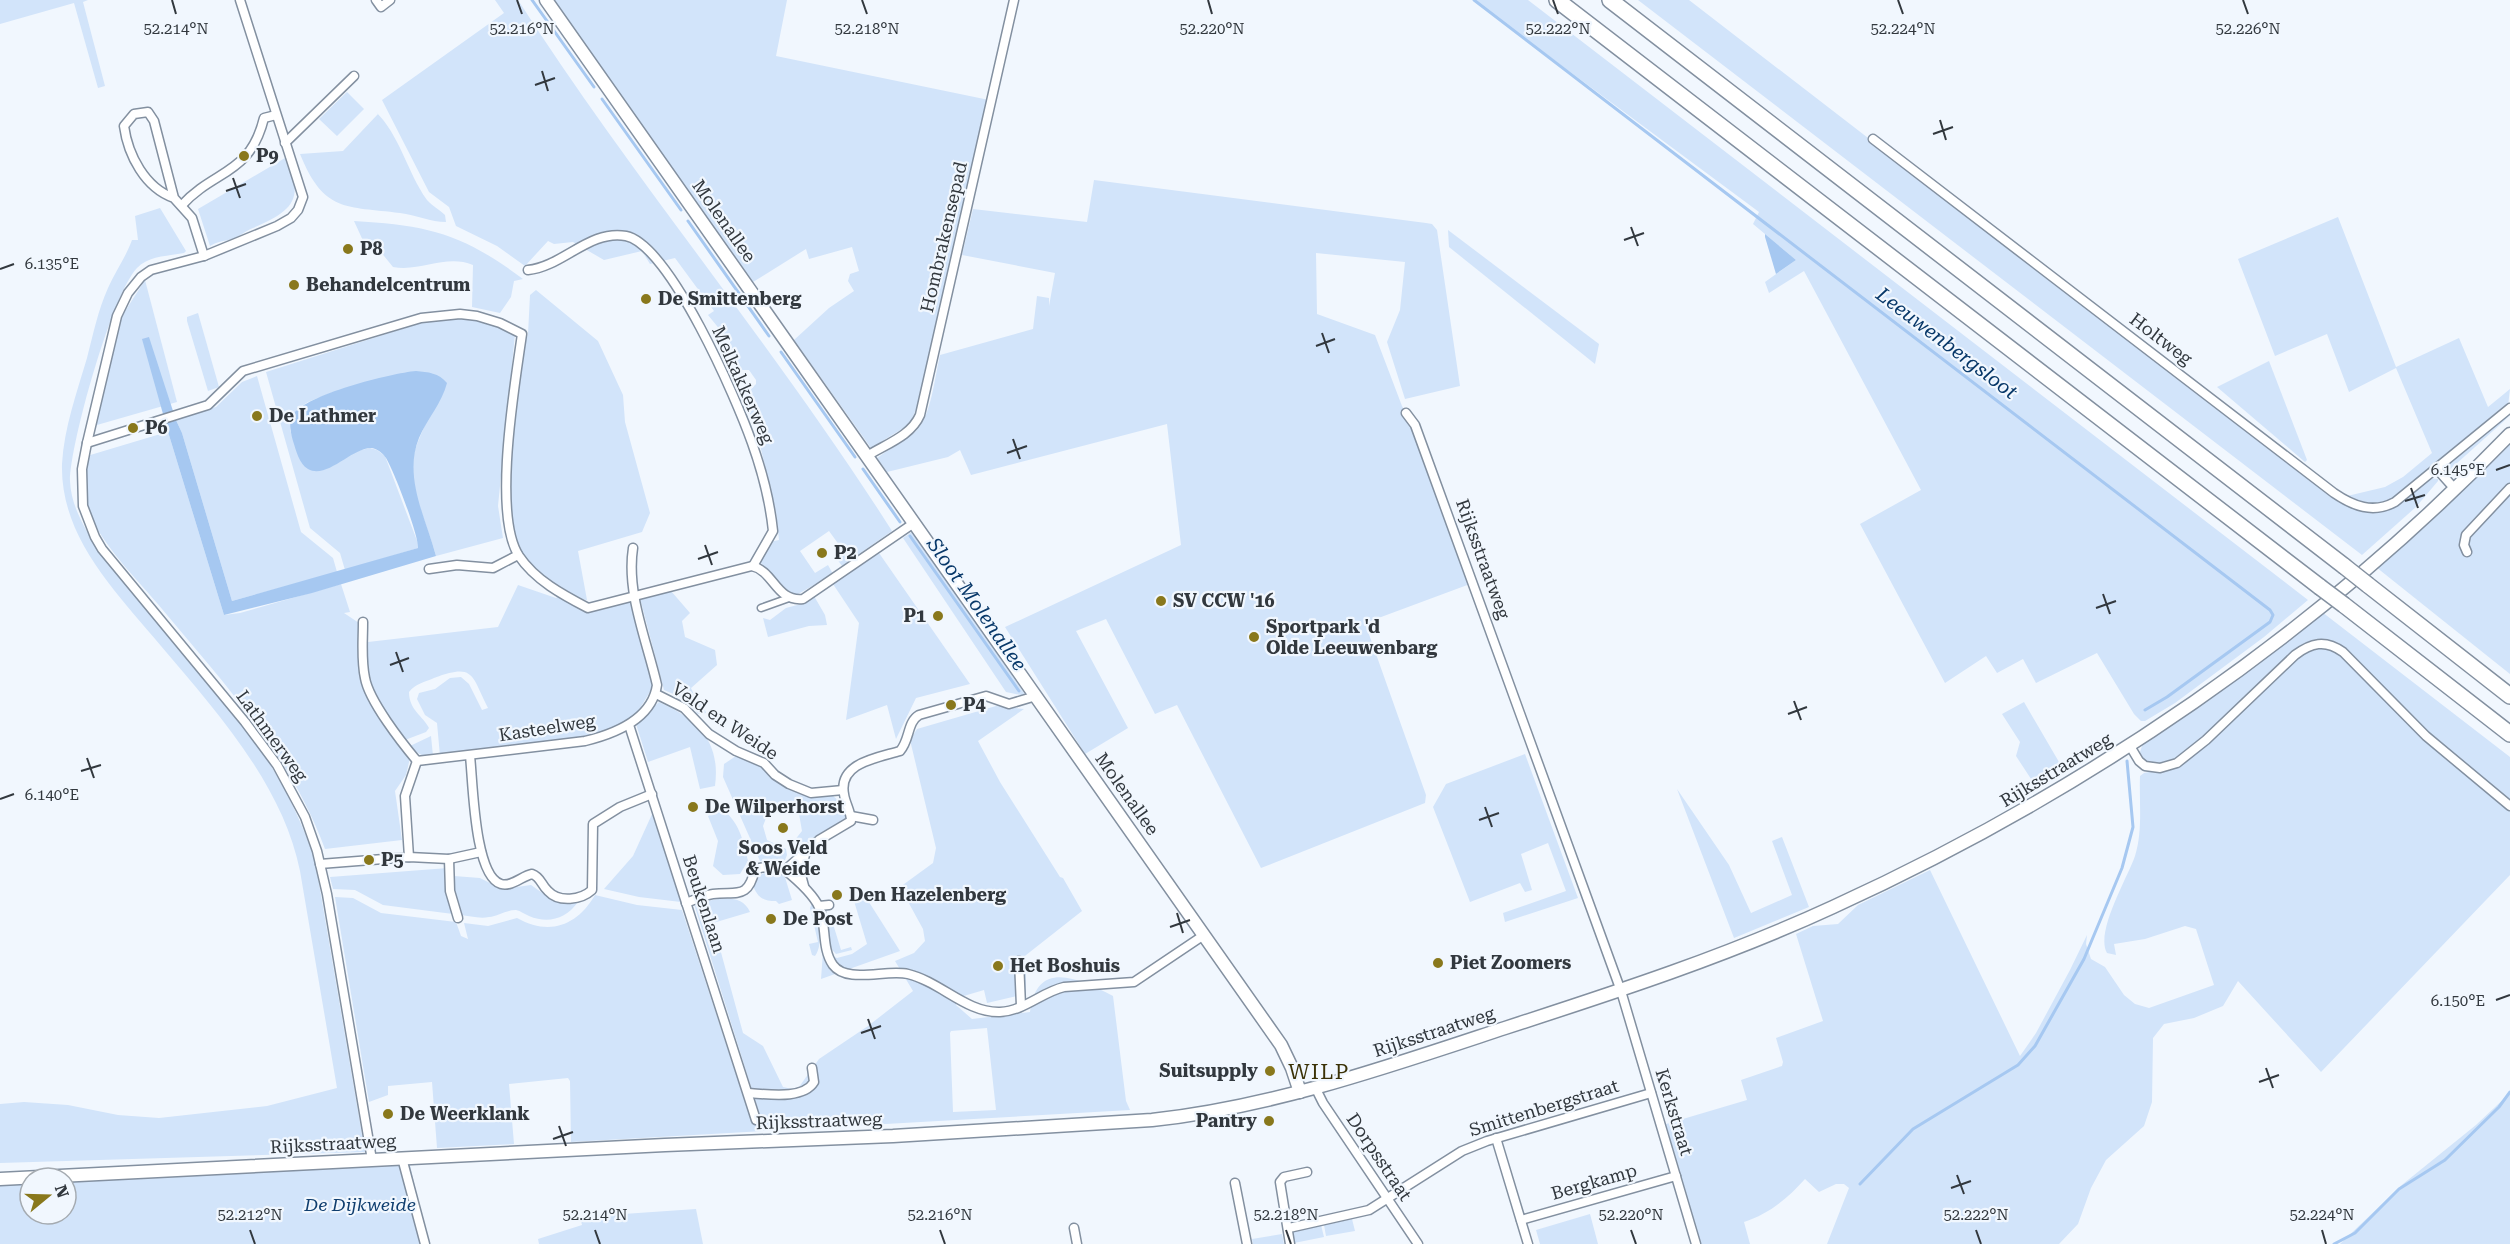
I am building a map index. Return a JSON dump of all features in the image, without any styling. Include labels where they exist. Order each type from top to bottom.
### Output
[{"type":"highway","points":[[1557,0],[2510,734]]},
{"type":"highway","points":[[1610,0],[2510,696]]},
{"type":"main road","name":"Molenallee","points":[[546,0],[1281,1045],[1299,1092]]},
{"type":"main road","name":"Rijksstraatweg","points":[[0,1179],[665,1144],[893,1136],[1152,1120],[1229,1108],[1299,1092],[1621,991],[1748,943],[1882,885],[1997,826],[2130,746],[2217,687],[2292,630],[2385,552],[2510,434]]},
{"type":"street","points":[[240,0],[285,143],[354,76]]},
{"type":"street","points":[[376,0],[381,7],[390,0]]},
{"type":"street","name":"Hombrakensepad","points":[[867,456],[905,433],[917,422],[920,415],[1014,0]]},
{"type":"street","points":[[174,198],[154,121],[148,112],[134,114],[124,126],[137,165],[153,187],[174,198],[192,218],[204,256]]},
{"type":"street","points":[[182,205],[195,191],[217,179],[247,156],[255,145],[264,118],[276,115]]},
{"type":"street","name":"Holtweg","points":[[1873,139],[2346,502],[2366,508],[2389,505],[2436,468]]},
{"type":"street","name":"Lathmerweg","points":[[285,143],[303,197],[302,203],[291,218],[204,256],[151,270],[128,293],[117,316],[87,443],[81,493],[86,517],[95,537],[116,567],[245,722],[277,765],[305,817],[320,864],[372,1160]]},
{"type":"street","name":"Melkakkerweg","points":[[528,270],[540,267],[598,240],[617,236],[635,238],[656,257],[693,314],[732,394],[752,444],[773,531],[751,566]]},
{"type":"street","points":[[87,443],[208,405],[236,375],[256,367],[421,318],[460,314],[477,316],[500,323],[522,334],[508,454],[507,511],[511,536],[519,555],[542,581],[588,608],[751,566],[761,569],[789,598]]},
{"type":"street","points":[[2454,488],[2436,468],[2510,408]]},
{"type":"street","name":"Rijksstraatweg","points":[[1406,413],[1415,425],[1621,991]]},
{"type":"street","points":[[2468,552],[2464,545],[2466,535],[2510,489]]},
{"type":"street","points":[[760,608],[789,598],[808,597],[914,523]]},
{"type":"street","points":[[633,548],[630,563],[635,596],[657,685],[656,694]]},
{"type":"street","points":[[429,569],[457,565],[493,568],[519,555]]},
{"type":"street","points":[[363,622],[362,658],[368,690],[406,749],[417,761],[405,796],[409,857]]},
{"type":"street","points":[[2130,746],[2145,766],[2160,768],[2177,763],[2206,740],[2295,655],[2311,644],[2331,644],[2343,652],[2418,729],[2510,806]]},
{"type":"street","name":"Kasteelweg","points":[[417,761],[585,741],[620,731],[656,694]]},
{"type":"street","name":"Veld en Weide","points":[[656,694],[684,708],[709,734],[736,751],[765,763],[775,775],[789,784],[811,793],[843,790]]},
{"type":"street","points":[[785,870],[819,840],[851,821],[843,790],[843,778],[846,772],[871,760],[900,751],[904,746],[912,721],[919,715],[986,696],[1010,704],[1036,696]]},
{"type":"street","name":"Beukenlaan","points":[[629,724],[756,1120]]},
{"type":"street","points":[[470,756],[481,852],[490,876],[502,884],[507,884],[532,874],[541,880],[546,890],[560,898],[584,897],[592,890],[593,824],[620,807],[652,794]]},
{"type":"street","points":[[851,816],[873,820]]},
{"type":"street","points":[[320,864],[409,857],[449,859],[481,852]]},
{"type":"street","points":[[804,887],[800,871],[805,854]]},
{"type":"street","points":[[449,859],[450,891],[458,918]]},
{"type":"street","points":[[686,903],[712,894],[740,893],[747,889],[755,869],[765,867],[785,870],[804,887],[819,906],[828,957],[837,969],[845,973],[861,975],[888,972],[906,974],[932,982],[982,1010],[1005,1011],[1021,1006],[1054,989],[1134,982],[1204,935]]},
{"type":"street","points":[[819,906],[829,905]]},
{"type":"street","points":[[1019,961],[1021,1006]]},
{"type":"street","name":"Kerkstraat","points":[[1621,991],[1696,1244]]},
{"type":"street","points":[[748,1093],[779,1094],[805,1090],[814,1082],[812,1068]]},
{"type":"street","name":"Dorpsstraat","points":[[1315,1087],[1323,1103],[1418,1244]]},
{"type":"street","name":"Smittenbergstraat","points":[[1289,1228],[1363,1212],[1388,1199],[1462,1152],[1496,1138],[1651,1093]]},
{"type":"street","points":[[1496,1138],[1528,1244]]},
{"type":"street","points":[[402,1158],[425,1244]]},
{"type":"street","points":[[1290,1244],[1280,1182],[1284,1177],[1307,1172]]},
{"type":"street","name":"Bergkamp","points":[[1521,1220],[1676,1176]]},
{"type":"street","points":[[1235,1183],[1246,1244]]},
{"type":"street","points":[[1074,1228],[1077,1244]]},
{"type":"green space","points":[[0,0],[88,0],[83,2],[105,86],[98,88],[74,3],[0,24]]},
{"type":"green space","points":[[495,0],[518,0],[609,134],[801,396],[892,531],[842,566],[837,559],[845,553],[829,531],[800,551],[815,573],[828,565],[833,574],[800,593],[796,595],[790,593],[758,560],[765,543],[779,540],[776,512],[757,426],[741,399],[756,384],[756,380],[749,370],[738,370],[729,359],[730,342],[708,315],[714,311],[675,258],[650,264],[642,251],[604,260],[573,242],[554,244],[548,241],[525,266],[497,246],[456,226],[449,207],[429,192],[382,100],[504,13]]},
{"type":"green space","points":[[554,0],[787,0],[776,56],[989,100],[922,394],[910,424],[871,448],[794,340],[829,308],[854,291],[848,281],[850,274],[859,271],[852,247],[809,259],[806,249],[753,282]]},
{"type":"green space","points":[[1473,0],[1528,0],[2308,600],[2264,637],[2175,703],[2145,721],[2141,721],[2134,714],[2097,653],[2036,683],[2023,659],[1997,673],[1986,656],[1945,683],[1860,524],[1921,490],[1804,271],[1769,293],[1765,282],[1796,260],[1753,224],[1759,212]]},
{"type":"green space","points":[[1638,0],[1689,0],[2339,501],[2373,510],[2430,478],[2438,479],[2438,481],[2416,507],[2362,555]]},
{"type":"green space","points":[[347,92],[364,109],[337,136],[319,119]]},
{"type":"green space","points":[[378,114],[391,131],[420,189],[429,202],[445,215],[446,222],[351,207],[339,203],[328,197],[318,187],[309,173],[300,154],[343,151]]},
{"type":"green space","points":[[285,158],[294,184],[291,203],[285,210],[266,222],[235,238],[210,246],[198,209]]},
{"type":"green space","points":[[1094,180],[1426,223],[1432,224],[1437,230],[1460,386],[1405,399],[1387,342],[1400,310],[1405,262],[1316,253],[1317,314],[1375,335],[1412,426],[1470,584],[1365,623],[1426,795],[1425,803],[1261,868],[1177,705],[1155,714],[1106,619],[1076,631],[1128,728],[1085,754],[1005,627],[1181,545],[1167,424],[971,475],[960,450],[948,457],[887,472],[877,458],[911,435],[921,425],[929,406],[940,355],[1033,329],[1037,296],[1049,298],[1049,306],[1055,273],[962,255],[973,209],[1087,222]]},
{"type":"green space","points":[[160,208],[186,251],[147,261],[137,268],[127,283],[94,370],[72,462],[71,491],[80,518],[100,552],[259,747],[284,788],[304,830],[315,860],[365,1152],[0,1163],[0,1104],[24,1102],[68,1105],[118,1115],[159,1118],[267,1106],[337,1088],[300,871],[279,809],[263,779],[225,723],[94,563],[70,516],[64,491],[62,464],[65,437],[101,305],[132,240],[138,240],[135,216]]},
{"type":"green space","points":[[2338,217],[2396,367],[2459,338],[2488,407],[2510,389],[2508,406],[2391,500],[2383,503],[2361,505],[2343,497],[2385,487],[2403,477],[2432,453],[2396,368],[2349,392],[2327,334],[2275,356],[2238,259]]},
{"type":"green space","points":[[354,221],[403,225],[444,235],[482,252],[523,279],[514,281],[511,297],[500,313],[472,307],[473,265],[453,261],[414,267],[393,267],[380,251],[365,245]]},
{"type":"green space","points":[[1448,230],[1599,344],[1595,364],[1449,247]]},
{"type":"green space","points":[[145,280],[177,402],[90,427],[122,316]]},
{"type":"green space","points":[[536,290],[598,341],[623,395],[625,422],[650,513],[642,532],[578,551],[587,600],[568,594],[535,568],[522,553],[515,534],[511,509],[512,451],[528,334],[530,295]]},
{"type":"green space","points":[[198,313],[219,387],[208,391],[187,321],[187,317]]},
{"type":"green space","points":[[468,318],[484,321],[515,334],[498,506],[503,538],[436,556],[417,499],[412,476],[414,455],[425,425],[333,392],[297,409],[290,430],[302,463],[309,469],[317,471],[330,467],[357,451],[370,448],[377,450],[385,456],[419,546],[345,570],[340,553],[310,528],[266,372],[424,322]]},
{"type":"green space","points":[[2269,361],[2307,460],[2305,462],[2217,387]]},
{"type":"green space","points":[[257,376],[301,532],[333,558],[337,572],[232,601],[182,433],[175,418],[216,407],[242,382]]},
{"type":"green space","points":[[2510,411],[2510,415],[2503,422],[2447,472],[2450,460]]},
{"type":"green space","points":[[165,422],[224,615],[240,613],[341,584],[350,612],[344,613],[359,623],[359,665],[365,691],[410,758],[406,775],[395,791],[402,840],[325,849],[294,783],[254,722],[209,665],[115,555],[92,519],[85,488],[87,456],[167,432]]},
{"type":"green space","points":[[2510,440],[2510,485],[2467,540],[2510,492],[2510,674],[2376,567]]},
{"type":"green space","points":[[913,531],[1026,696],[1006,692],[903,538]]},
{"type":"green space","points":[[879,553],[970,684],[916,698],[896,739],[887,705],[846,720],[859,623],[833,584]]},
{"type":"green space","points":[[518,585],[556,598],[559,596],[587,610],[601,610],[631,601],[654,685],[639,710],[622,726],[591,736],[440,756],[437,723],[425,715],[417,699],[419,693],[435,689],[450,678],[461,677],[469,684],[482,710],[488,708],[470,675],[457,672],[424,682],[409,692],[411,704],[429,728],[426,732],[405,740],[382,706],[371,683],[368,671],[368,642],[498,627]]},
{"type":"green space","points":[[671,591],[690,613],[682,621],[685,637],[715,650],[717,665],[691,688],[696,699],[701,699],[706,713],[698,714],[685,699],[664,690],[640,599]]},
{"type":"green space","points":[[814,596],[825,615],[827,625],[809,626],[768,637],[763,618],[770,620],[786,608],[801,604]]},
{"type":"green space","points":[[2322,612],[2510,757],[2510,802],[2430,736],[2337,644],[2323,640],[2309,642],[2299,647],[2184,754],[2172,761],[2152,763],[2144,761],[2140,752],[2143,743],[2189,713]]},
{"type":"green space","points":[[2326,646],[2338,652],[2510,809],[2510,875],[2321,1072],[2238,981],[2223,1006],[2194,1018],[2164,1024],[2153,1038],[2152,1102],[2144,1126],[2106,1160],[2091,1188],[2078,1224],[2059,1244],[1827,1244],[1849,1188],[1844,1184],[1836,1184],[1819,1192],[1805,1179],[1777,1205],[1762,1215],[1744,1222],[1750,1244],[1701,1244],[1666,1124],[1747,1100],[1741,1080],[1782,1066],[1783,1062],[1776,1038],[1823,1021],[1796,934],[1813,926],[1838,924],[1858,905],[1930,870],[2020,1056],[2036,1033],[2087,935],[2086,944],[2091,959],[2105,967],[2124,995],[2135,1004],[2149,1008],[2214,985],[2196,929],[2185,926],[2145,939],[2114,944],[2116,955],[2107,953],[2104,944],[2108,919],[2135,856],[2137,846],[2140,826],[2140,776],[2144,773],[2172,767],[2305,651]]},
{"type":"green space","points":[[659,702],[695,724],[710,744],[716,770],[715,786],[700,789],[690,747],[648,762],[636,724]]},
{"type":"green space","points":[[2024,702],[2059,762],[2035,785],[2016,756],[2020,742],[2002,714]]},
{"type":"green space","points":[[996,706],[1024,709],[978,741],[1000,782],[1082,911],[1021,959],[1026,970],[1026,994],[987,1003],[984,990],[957,998],[956,1005],[972,1019],[1030,1012],[1034,995],[1041,984],[1061,977],[1074,979],[1113,996],[1126,1101],[1130,1110],[571,1142],[570,1081],[568,1078],[509,1084],[514,1144],[437,1148],[432,1082],[388,1086],[388,1095],[369,1102],[335,897],[353,898],[381,913],[456,922],[461,936],[468,939],[464,923],[488,926],[517,918],[540,926],[561,925],[580,914],[595,895],[637,905],[682,910],[752,1123],[762,1122],[694,904],[717,899],[733,899],[740,901],[750,912],[713,923],[743,1033],[763,1046],[783,1087],[792,1089],[799,1087],[819,1059],[868,1026],[913,991],[895,961],[914,953],[925,941],[923,929],[900,887],[933,863],[936,848],[910,740],[917,729]],"holes":[[[987,1028],[996,1110],[953,1112],[951,1031]]]},
{"type":"green space","points":[[431,736],[433,756],[420,754],[410,746]]},
{"type":"green space","points":[[1525,754],[1578,898],[1505,922],[1503,913],[1566,891],[1548,843],[1521,854],[1532,890],[1525,892],[1520,883],[1470,902],[1433,807],[1446,784]]},
{"type":"green space","points":[[736,756],[763,766],[775,779],[820,795],[833,796],[845,806],[844,823],[822,832],[799,853],[792,852],[790,846],[802,831],[798,808],[790,804],[788,810],[768,813],[763,826],[767,840],[786,849],[787,855],[785,860],[778,862],[760,861],[723,777],[724,764]]},
{"type":"green space","points":[[1677,789],[1729,865],[1751,913],[1792,895],[1772,841],[1782,837],[1809,907],[1734,938]]},
{"type":"green space","points":[[720,808],[732,818],[742,838],[748,861],[740,874],[723,875],[713,866],[718,841],[708,816]]},
{"type":"green space","points":[[653,812],[681,902],[639,897],[604,889],[633,856]]},
{"type":"green space","points":[[448,868],[453,914],[383,905],[355,890],[333,889],[330,877]]},
{"type":"green space","points":[[771,870],[784,874],[792,900],[779,904],[776,901],[764,899],[756,892],[752,883],[760,875]]},
{"type":"green space","points":[[454,876],[480,878],[502,889],[531,885],[551,899],[578,902],[562,916],[550,920],[529,916],[516,910],[486,918],[461,915],[455,894]]},
{"type":"green space","points":[[867,899],[900,951],[821,979],[823,952],[837,958],[852,954],[867,944],[854,901]]},
{"type":"green space","points":[[812,903],[820,937],[815,956],[812,955],[809,944],[818,942],[810,908]]},
{"type":"green space","points":[[827,914],[830,914],[841,950],[851,947],[852,950],[836,954],[833,950],[825,929]]},
{"type":"green space","points":[[2510,1093],[2510,1244],[2340,1244],[2403,1184],[2476,1125]]},
{"type":"green space","name":"De Dijkweide","points":[[410,1165],[428,1244],[0,1244],[0,1176],[18,1176],[18,1226],[78,1226],[78,1174]]},
{"type":"green space","points":[[696,1209],[703,1244],[539,1244],[538,1239],[582,1225],[580,1217]]},
{"type":"green space","points":[[1590,1214],[1598,1244],[1540,1244],[1536,1230]]},
{"type":"green space","points":[[1352,1219],[1355,1231],[1326,1236],[1324,1225]]},
{"type":"green space","points":[[1321,1225],[1324,1237],[1294,1243],[1292,1235],[1295,1230]]},
{"type":"green space","points":[[1282,1234],[1284,1244],[1253,1244],[1252,1239]]},
{"type":"water","points":[[1765,234],[1796,260],[1776,274],[1765,237]]},
{"type":"water","points":[[149,337],[173,411],[163,414],[142,339]]},
{"type":"water","points":[[416,371],[437,375],[447,383],[442,397],[419,438],[414,468],[418,497],[436,556],[312,593],[224,615],[165,422],[175,418],[182,433],[232,601],[418,548],[415,531],[405,503],[390,465],[380,451],[372,448],[364,449],[323,470],[308,469],[298,457],[290,425],[291,418],[300,407],[313,400],[350,386]]},
{"type":"waterway","name":"Sloot Molenallee","points":[[532,0],[594,87]]},
{"type":"waterway","name":"Leeuwenbergsloot","points":[[1474,0],[2270,610],[2273,615],[2270,622],[2167,697],[2145,710]]},
{"type":"waterway","name":"Sloot Molenallee","points":[[602,99],[681,210]]},
{"type":"waterway","name":"Sloot Molenallee","points":[[688,221],[769,336]]},
{"type":"waterway","name":"Sloot Molenallee","points":[[781,352],[855,457]]},
{"type":"waterway","name":"Sloot Molenallee","points":[[863,469],[900,522]]},
{"type":"waterway","name":"Sloot Molenallee","points":[[910,536],[1019,691]]},
{"type":"waterway","name":"Leeuwenbergsloot","points":[[1860,1184],[1913,1129],[2018,1065],[2035,1046],[2084,959],[2122,868],[2133,827],[2127,761]]},
{"type":"waterway","points":[[2334,1244],[2355,1233],[2399,1189],[2445,1160],[2499,1107],[2510,1092]]},
{"type":"place","name":"P9","points":[[244,156]]},
{"type":"place","name":"P8","points":[[348,249]]},
{"type":"place","name":"Behandelcentrum","points":[[294,285]]},
{"type":"place","name":"De Smittenberg","points":[[646,299]]},
{"type":"place","name":"De Lathmer","points":[[257,416]]},
{"type":"place","name":"P6","points":[[133,428]]},
{"type":"place","name":"P2","points":[[822,553]]},
{"type":"place","name":"SV CCW '16","points":[[1161,601]]},
{"type":"place","name":"P1","points":[[938,616]]},
{"type":"place","name":"Sportpark 'd Olde Leeuwenbarg","points":[[1254,637]]},
{"type":"place","name":"P4","points":[[951,705]]},
{"type":"place","name":"De Wilperhorst","points":[[693,807]]},
{"type":"place","name":"Soos Veld & Weide","points":[[783,828]]},
{"type":"place","name":"P5","points":[[369,860]]},
{"type":"place","name":"Den Hazelenberg","points":[[837,895]]},
{"type":"place","name":"De Post","points":[[771,919]]},
{"type":"place","name":"Piet Zoomers","points":[[1438,963]]},
{"type":"place","name":"Het Boshuis","points":[[998,966]]},
{"type":"place","name":"Suitsupply","points":[[1270,1071]]},
{"type":"place","name":"De Weerklank","points":[[388,1114]]},
{"type":"place","name":"Pantry","points":[[1269,1121]]},
{"type":"district","name":"WILP","points":[[1319,1072]]}]
